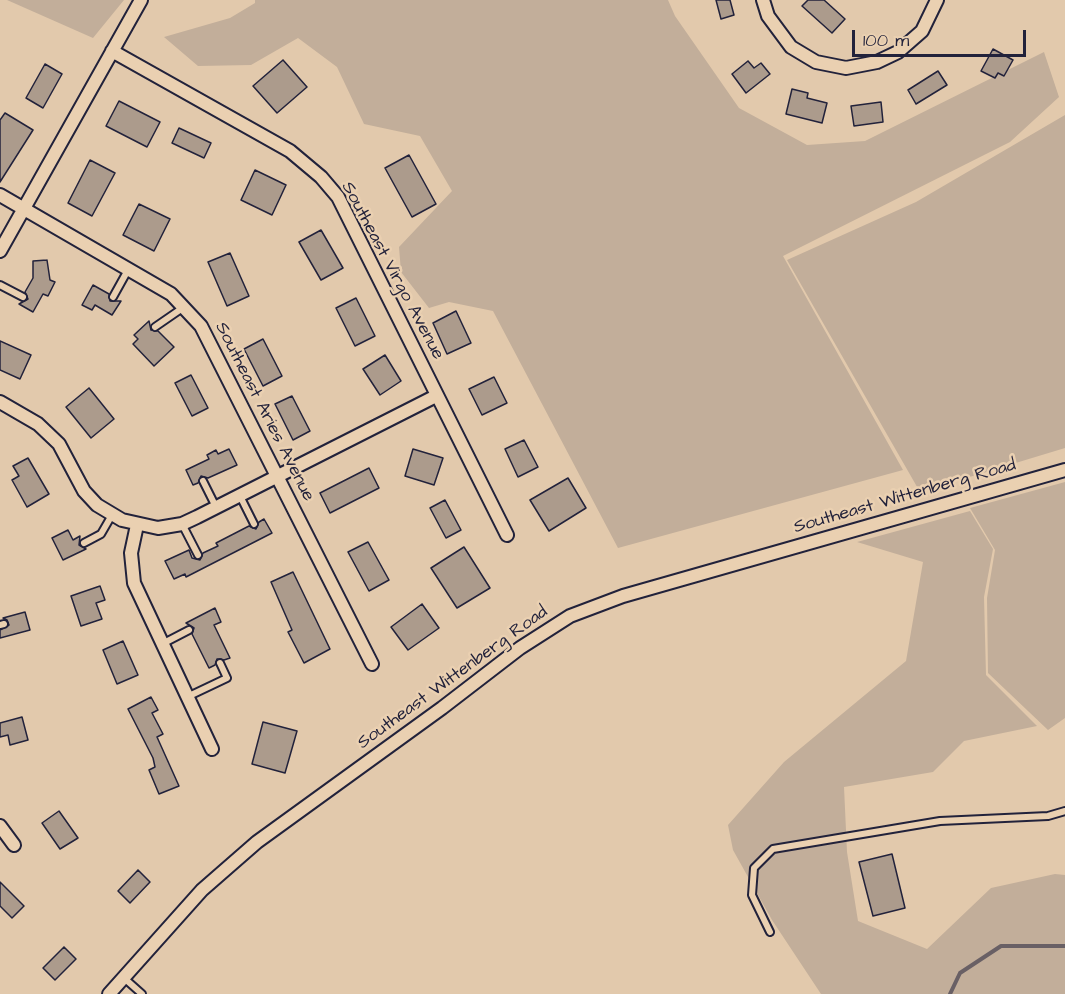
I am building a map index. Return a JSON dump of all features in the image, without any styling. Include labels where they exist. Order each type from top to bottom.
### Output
[{"type":"street","points":[[0,251],[141,0]]},
{"type":"street","points":[[763,0],[768,16],[791,47],[816,62],[846,68],[888,57],[910,42],[922,31],[937,0]]},
{"type":"street","name":"Southeast Virgo Avenue","points":[[112,51],[290,151],[321,177],[338,197],[507,535]]},
{"type":"street","name":"Southeast Aries Avenue","points":[[0,195],[171,294],[201,326],[372,664]]},
{"type":"street","points":[[0,402],[49,433],[67,455],[84,491],[112,515],[137,525],[158,528],[182,524],[216,508],[436,396]]},
{"type":"street","name":"Southeast Wittenberg Road","points":[[109,994],[202,890],[257,842],[433,715],[520,648],[570,616],[623,596],[1065,470]]},
{"type":"street","points":[[137,525],[131,553],[134,583],[212,749]]},
{"type":"street","points":[[0,828],[14,845]]},
{"type":"lane","points":[[113,297],[128,270]]},
{"type":"lane","points":[[0,285],[23,297]]},
{"type":"lane","points":[[154,327],[184,306]]},
{"type":"lane","points":[[203,481],[216,508]]},
{"type":"lane","points":[[240,496],[254,524]]},
{"type":"lane","points":[[84,543],[101,534],[112,515]]},
{"type":"lane","points":[[182,524],[198,555]]},
{"type":"lane","points":[[162,644],[189,630]]},
{"type":"lane","points":[[187,697],[227,678],[220,663]]},
{"type":"lane","points":[[770,932],[752,895],[754,868],[774,849],[940,821],[1048,816],[1065,811]]},
{"type":"lane","points":[[123,978],[142,994]]},
{"type":"shaded area","points":[[7,0],[124,0],[93,38]]},
{"type":"shaded area","points":[[255,0],[668,0],[675,16],[739,108],[807,145],[865,141],[1044,52],[1059,97],[1010,142],[783,256],[903,470],[618,548],[493,311],[449,302],[429,308],[401,272],[399,247],[452,191],[420,136],[364,124],[337,67],[298,38],[251,65],[198,66],[164,37],[230,18],[255,3]]},
{"type":"shaded area","points":[[1065,115],[1065,448],[920,492],[787,260],[916,202]]},
{"type":"shaded area","points":[[1065,482],[1065,718],[1048,730],[988,673],[987,598],[995,550],[970,508]]},
{"type":"shaded area","points":[[970,511],[993,549],[984,597],[986,675],[1037,726],[964,741],[933,772],[844,787],[847,852],[858,921],[927,949],[991,888],[1055,874],[1065,875],[1065,994],[821,994],[772,920],[733,850],[728,825],[784,762],[906,661],[923,562],[857,542]]},
{"type":"building","points":[[716,0],[730,0],[734,15],[721,19]]},
{"type":"building","points":[[808,0],[824,0],[845,19],[832,33],[802,6]]},
{"type":"building","points":[[993,49],[1013,60],[1004,76],[998,73],[995,78],[981,71]]},
{"type":"building","points":[[283,60],[307,87],[277,113],[253,86]]},
{"type":"building","points":[[748,61],[754,68],[761,63],[770,74],[746,93],[732,74]]},
{"type":"building","points":[[45,64],[62,74],[43,108],[26,98]]},
{"type":"building","points":[[938,71],[947,85],[916,104],[908,90]]},
{"type":"building","points":[[792,89],[808,93],[807,98],[827,103],[822,123],[786,114]]},
{"type":"building","points":[[119,101],[160,122],[147,147],[106,126]]},
{"type":"building","points":[[881,102],[883,122],[854,126],[851,106]]},
{"type":"building","points":[[5,113],[33,130],[0,182],[0,120]]},
{"type":"building","points":[[179,128],[211,143],[204,158],[172,143]]},
{"type":"building","points":[[409,155],[436,204],[412,217],[385,168]]},
{"type":"building","points":[[90,160],[115,173],[92,216],[68,203]]},
{"type":"building","points":[[255,170],[286,185],[272,215],[241,200]]},
{"type":"building","points":[[139,204],[170,219],[154,251],[123,235]]},
{"type":"building","points":[[321,230],[343,268],[321,280],[299,242]]},
{"type":"building","points":[[230,253],[249,296],[227,306],[208,262]]},
{"type":"building","points":[[47,260],[50,280],[55,282],[48,296],[43,294],[33,312],[19,304],[28,299],[25,292],[33,278],[33,261]]},
{"type":"building","points":[[93,285],[109,294],[110,301],[121,301],[112,315],[95,305],[92,310],[82,305]]},
{"type":"building","points":[[356,298],[375,336],[355,346],[336,308]]},
{"type":"building","points":[[456,311],[471,343],[447,354],[433,323]]},
{"type":"building","points":[[149,321],[151,330],[158,331],[174,347],[154,366],[133,344],[138,339],[134,335]]},
{"type":"building","points":[[263,339],[282,376],[263,386],[244,349]]},
{"type":"building","points":[[0,341],[31,355],[20,379],[0,370]]},
{"type":"building","points":[[385,355],[401,381],[380,395],[363,369]]},
{"type":"building","points":[[191,375],[208,408],[192,416],[175,383]]},
{"type":"building","points":[[494,377],[507,403],[482,415],[469,389]]},
{"type":"building","points":[[89,388],[114,419],[91,438],[66,407]]},
{"type":"building","points":[[292,396],[310,431],[293,440],[275,404]]},
{"type":"building","points":[[524,440],[538,467],[518,477],[505,449]]},
{"type":"building","points":[[229,449],[237,465],[208,478],[201,476],[198,483],[193,485],[186,470],[209,459],[207,455],[216,450],[218,454]]},
{"type":"building","points":[[413,449],[443,458],[434,485],[405,476]]},
{"type":"building","points":[[28,458],[49,494],[27,507],[12,480],[19,476],[13,466]]},
{"type":"building","points":[[369,468],[379,488],[330,513],[320,493]]},
{"type":"building","points":[[568,478],[586,508],[549,531],[530,500]]},
{"type":"building","points":[[445,500],[461,530],[446,538],[430,508]]},
{"type":"building","points":[[264,519],[272,533],[186,577],[185,574],[174,579],[165,561],[189,550],[192,558],[200,560],[203,553],[218,546],[216,543],[249,526],[256,529],[259,522]]},
{"type":"building","points":[[68,530],[73,540],[80,536],[79,545],[86,549],[63,560],[52,538]]},
{"type":"building","points":[[368,542],[389,580],[369,591],[348,552]]},
{"type":"building","points":[[464,547],[490,588],[457,608],[431,568]]},
{"type":"building","points":[[293,572],[330,649],[304,663],[288,632],[292,630],[271,582]]},
{"type":"building","points":[[100,586],[105,600],[96,603],[102,619],[81,626],[71,596]]},
{"type":"building","points":[[422,604],[439,628],[408,650],[391,627]]},
{"type":"building","points":[[215,608],[221,622],[214,625],[230,658],[217,659],[215,665],[209,668],[192,634],[194,628],[186,623]]},
{"type":"building","points":[[25,612],[30,630],[0,638],[0,630],[9,625],[3,618]]},
{"type":"building","points":[[123,641],[138,675],[117,684],[103,650]]},
{"type":"building","points":[[151,697],[158,710],[152,713],[163,734],[157,737],[179,786],[159,794],[149,770],[155,767],[153,758],[128,709]]},
{"type":"building","points":[[22,717],[28,740],[10,745],[8,735],[0,737],[0,723]]},
{"type":"building","points":[[263,722],[297,731],[285,773],[252,764]]},
{"type":"building","points":[[59,811],[78,838],[60,849],[42,823]]},
{"type":"building","points":[[892,854],[905,908],[873,916],[859,862]]},
{"type":"building","points":[[138,870],[150,882],[130,903],[118,891]]},
{"type":"building","points":[[0,882],[24,906],[12,918],[0,906]]},
{"type":"building","points":[[64,947],[76,959],[55,980],[43,968]]},
{"type":"waterway","points":[[950,994],[960,973],[1001,946],[1065,946]]}]
